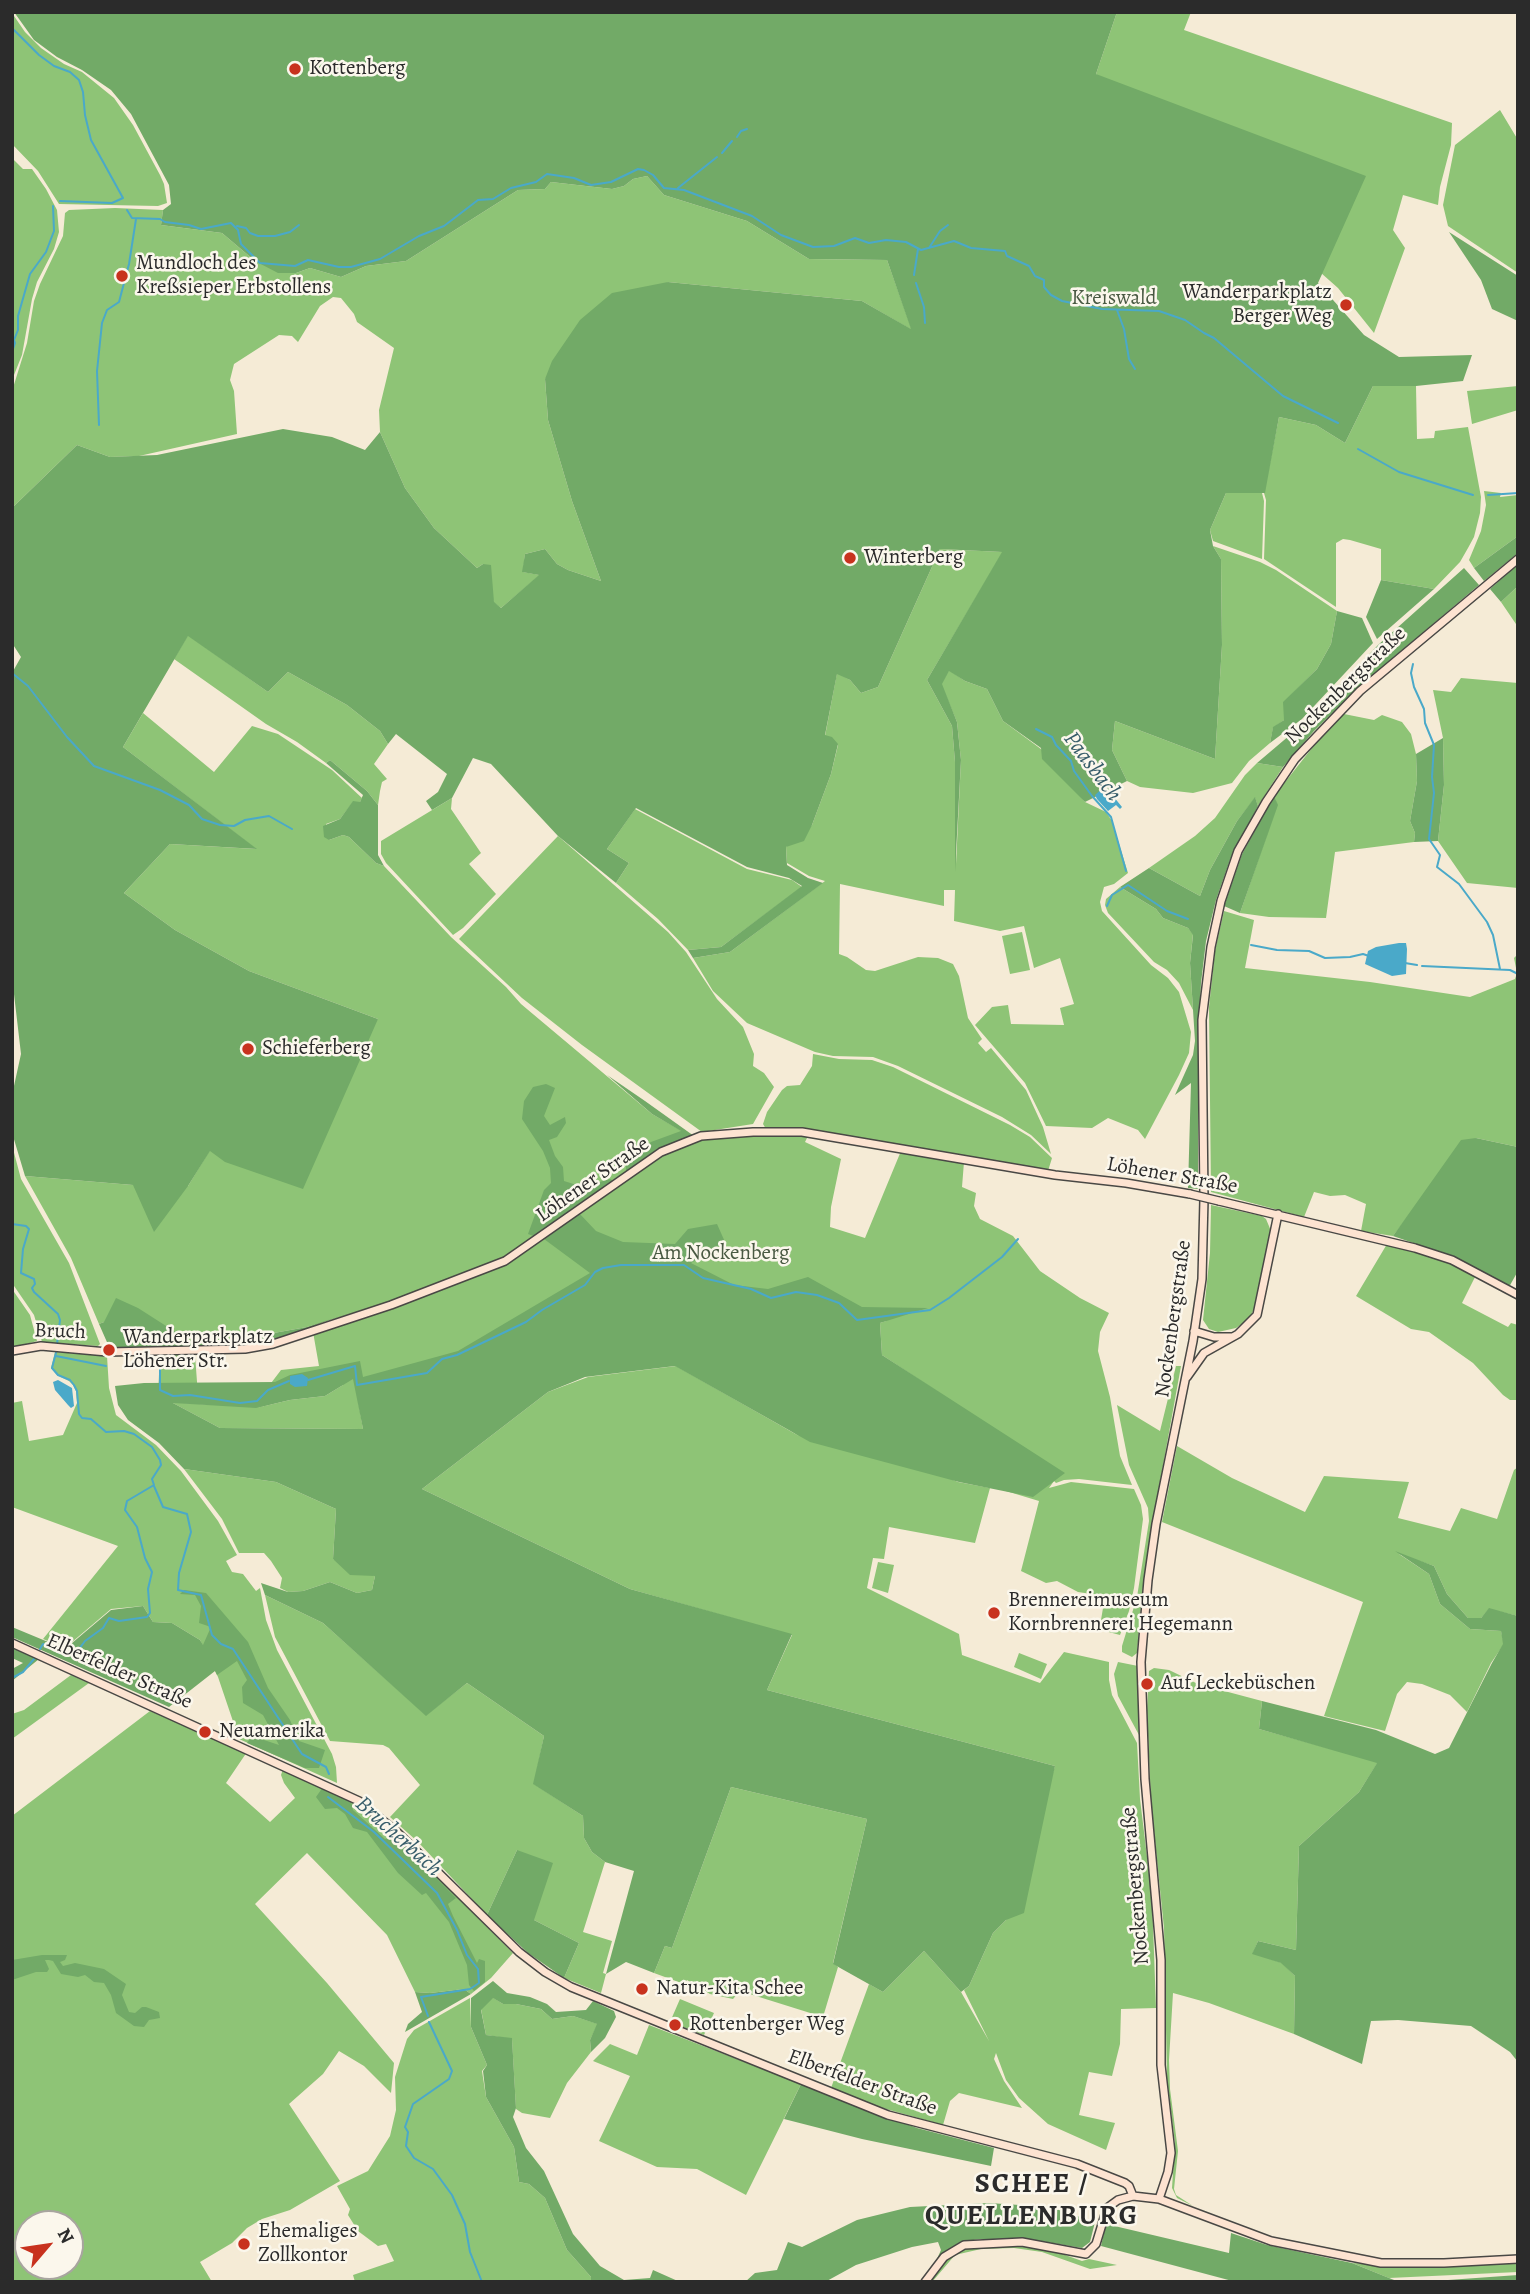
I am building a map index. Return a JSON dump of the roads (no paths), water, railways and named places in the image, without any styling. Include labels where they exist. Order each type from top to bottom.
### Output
[{"type":"main road","name":"Nockenbergstraße","points":[[1159,2199],[1171,2153],[1161,2064],[1161,1960],[1144,1779],[1141,1662],[1154,1535],[1193,1341],[1204,1253],[1203,1007],[1211,947],[1221,901],[1238,851],[1295,759],[1327,724],[1393,662],[1518,559]]},
{"type":"main road","name":"Löhener Straße","points":[[107,1352],[273,1344],[390,1305],[505,1261],[661,1152],[701,1136],[753,1132],[802,1132],[1055,1175],[1189,1194],[1428,1252],[1452,1260],[1518,1295]]},
{"type":"main road","points":[[1193,1341],[1214,1346],[1224,1344],[1244,1330],[1257,1315],[1278,1214]]},
{"type":"main road","points":[[1194,1331],[1232,1338]]},
{"type":"main road","name":"Bruch","points":[[12,1351],[41,1346],[107,1352]]},
{"type":"main road","points":[[1185,1380],[1199,1358],[1214,1346]]},
{"type":"main road","name":"Elberfelder Straße","points":[[12,1643],[338,1789],[359,1801],[397,1832],[528,1960],[571,1987],[888,2115],[1084,2167],[1125,2183],[1133,2196]]},
{"type":"main road","points":[[925,2282],[944,2257],[964,2245],[989,2242],[1033,2243],[1083,2255],[1090,2252],[1096,2244],[1103,2214],[1111,2203],[1133,2196],[1159,2199],[1271,2241],[1381,2263],[1518,2259]]},
{"type":"water","points":[[1105,786],[1122,807],[1120,809],[1116,805],[1108,811],[1097,799],[1095,795]]},
{"type":"water","points":[[1406,943],[1406,974],[1392,976],[1365,964],[1368,951]]},
{"type":"water","points":[[302,1374],[308,1378],[307,1386],[295,1387],[290,1384],[290,1376]]},
{"type":"water","points":[[58,1380],[72,1388],[74,1406],[71,1408],[55,1390],[53,1382]]},
{"type":"waterway","points":[[12,28],[39,55],[79,80],[91,140],[123,198],[112,203],[60,201]]},
{"type":"waterway","points":[[737,137],[741,131],[747,129]]},
{"type":"waterway","points":[[722,153],[732,141]]},
{"type":"waterway","points":[[678,188],[717,157]]},
{"type":"waterway","points":[[127,210],[132,218],[160,219],[201,229],[231,223],[238,230],[241,244],[260,263],[295,266],[308,260],[351,267],[380,259],[419,236],[444,226],[478,200],[493,199],[511,188],[536,182],[547,174],[574,178],[591,185],[611,182],[638,169],[644,170],[653,175],[664,188],[684,190],[752,216],[781,235],[813,247],[834,246],[855,238],[869,243],[886,240],[906,242],[921,250],[954,241],[971,248],[1005,251],[1007,256],[1029,266],[1035,276],[1044,280],[1044,287],[1051,295],[1062,301],[1102,309],[1159,311],[1185,320],[1214,338],[1283,396],[1338,423]]},
{"type":"waterway","points":[[12,352],[18,330],[18,316],[30,274],[46,252],[54,231],[53,206]]},
{"type":"waterway","points":[[99,425],[97,371],[102,323],[107,310],[119,302],[129,264],[136,219]]},
{"type":"waterway","points":[[237,226],[258,236],[275,236],[290,232],[299,225]]},
{"type":"waterway","points":[[929,248],[940,231],[948,225]]},
{"type":"waterway","points":[[914,275],[918,249]]},
{"type":"waterway","points":[[916,283],[924,307],[925,323]]},
{"type":"waterway","points":[[1117,310],[1124,329],[1129,359],[1135,369]]},
{"type":"waterway","points":[[1358,449],[1399,472],[1473,495]]},
{"type":"waterway","points":[[1488,495],[1518,493]]},
{"type":"waterway","points":[[1413,664],[1411,673],[1414,687],[1424,709],[1425,723],[1434,745],[1434,793],[1429,839],[1440,855],[1437,867],[1459,884],[1487,922],[1493,935],[1500,969]]},
{"type":"waterway","points":[[12,673],[28,686],[67,737],[94,766],[160,790],[189,805],[202,819],[220,825],[234,826],[245,820],[269,816],[292,829]]},
{"type":"waterway","name":"Paasbach","points":[[1036,729],[1052,737],[1071,761],[1074,771],[1092,796],[1111,817],[1126,871]]},
{"type":"waterway","name":"Paasbach","points":[[1107,906],[1112,895],[1128,885],[1167,911],[1188,919]]},
{"type":"waterway","name":"Paasbach","points":[[1251,945],[1277,950],[1309,951],[1325,958],[1363,954],[1369,956]]},
{"type":"waterway","name":"Paasbach","points":[[1405,963],[1417,965]]},
{"type":"waterway","name":"Paasbach","points":[[1422,966],[1510,970],[1518,974]]},
{"type":"waterway","points":[[12,1224],[29,1229],[23,1249],[21,1273],[34,1279],[34,1292],[58,1314],[60,1320],[57,1344]]},
{"type":"waterway","points":[[308,1380],[355,1366],[357,1385],[427,1373],[442,1359],[457,1355],[526,1322],[585,1285],[595,1272],[621,1265],[684,1265],[703,1278],[751,1289],[771,1298],[796,1292],[817,1295],[839,1303],[857,1320],[930,1310],[1002,1257],[1018,1239]]},
{"type":"waterway","points":[[40,1649],[43,1644],[67,1654],[79,1649],[103,1628],[109,1618],[119,1621],[147,1617],[150,1613],[148,1589],[152,1572],[145,1558],[137,1527],[125,1510],[127,1501],[154,1485],[152,1479],[161,1465],[152,1447],[134,1434],[124,1431],[106,1432],[91,1419],[82,1418],[74,1385],[52,1368],[57,1349]]},
{"type":"waterway","points":[[56,1356],[106,1366]]},
{"type":"waterway","points":[[160,1362],[160,1390],[173,1396],[190,1395],[240,1403],[257,1401],[268,1390],[289,1381]]},
{"type":"waterway","name":"Brucherbach","points":[[154,1486],[163,1507],[187,1514],[191,1532],[179,1573],[178,1590],[201,1595],[212,1635],[221,1644],[233,1649],[302,1754],[326,1767],[329,1774]]},
{"type":"waterway","points":[[12,1678],[23,1672],[34,1659]]},
{"type":"waterway","name":"Brucherbach","points":[[328,1797],[374,1832],[437,1893],[467,1955],[478,1969],[479,1983],[470,1989],[421,1997],[428,2016]]},
{"type":"waterway","name":"Brucherbach","points":[[429,2022],[452,2071],[449,2079],[413,2104],[405,2127],[408,2132],[406,2146],[414,2158],[433,2169],[452,2195],[465,2224],[470,2252],[482,2282]]},
{"type":"place","name":"Kottenberg","points":[[295,69]]},
{"type":"place","name":"Mundloch des Kreßsieper Erbstollens","points":[[122,276]]},
{"type":"place","name":"Wanderparkplatz Berger Weg","points":[[1346,305]]},
{"type":"place","name":"Winterberg","points":[[850,558]]},
{"type":"place","name":"Schieferberg","points":[[248,1049]]},
{"type":"place","name":"Wanderparkplatz Löhener Str.","points":[[109,1350]]},
{"type":"place","name":"Brennereimuseum Kornbrennerei Hegemann","points":[[994,1613]]},
{"type":"place","name":"Auf Leckebüschen","points":[[1147,1684]]},
{"type":"place","name":"Neuamerika","points":[[205,1732]]},
{"type":"place","name":"Natur-Kita Schee","points":[[642,1989]]},
{"type":"place","name":"Rottenberger Weg","points":[[675,2025]]},
{"type":"place","name":"Ehemaliges Zollkontor","points":[[244,2244]]},
{"type":"district","name":"SCHEE / QUELLENBURG","points":[[1032,2201]]},
{"type":"park label","name":"Kreiswald","points":[[1114,299]]},
{"type":"park label","name":"Am Nockenberg","points":[[721,1254]]}]
